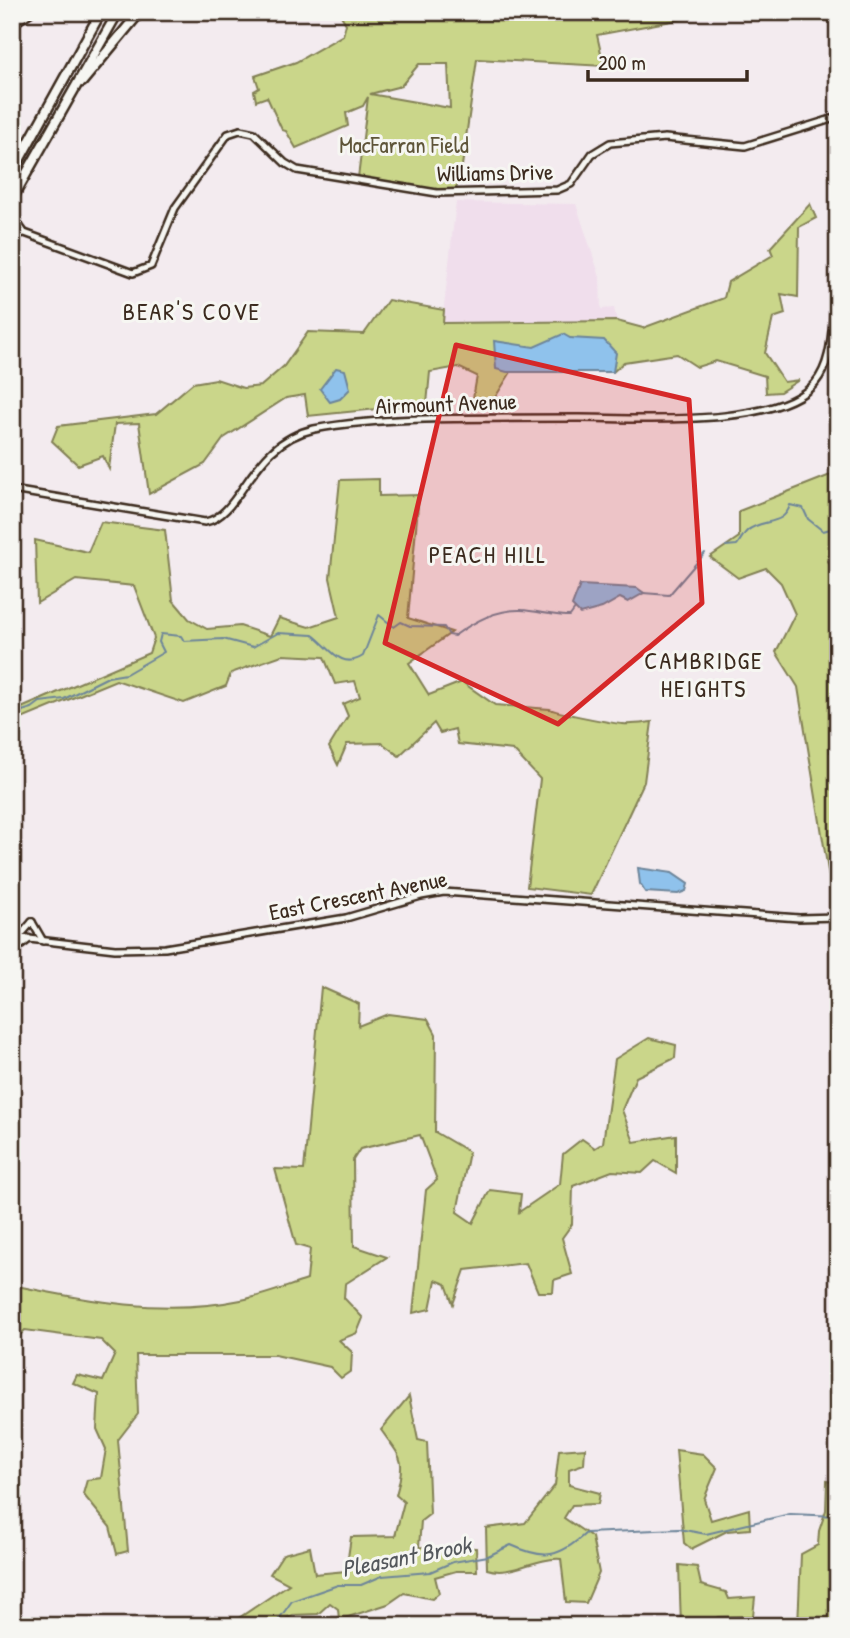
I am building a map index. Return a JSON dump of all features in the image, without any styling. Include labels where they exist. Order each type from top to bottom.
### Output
[{"type":"highway","points":[[12,173],[82,48],[99,12]]},
{"type":"highway","points":[[12,208],[13,196],[118,12]]},
{"type":"highway","points":[[69,98],[140,12]]},
{"type":"highway","points":[[12,218],[17,233]]},
{"type":"main road","points":[[12,24],[30,12]]},
{"type":"main road","points":[[12,951],[28,939]]},
{"type":"street","name":"Williams Drive","points":[[17,233],[133,273],[144,271],[154,261],[169,219],[182,198],[223,139],[240,130],[254,133],[285,163],[297,170],[448,194],[486,190],[560,190],[575,180],[592,154],[610,143],[665,138],[723,146],[745,146],[838,117]]},
{"type":"street","name":"Airmount Avenue","points":[[12,490],[205,522],[222,516],[259,462],[274,447],[314,429],[424,419],[694,418],[764,409],[801,396],[820,376],[829,350],[838,286]]},
{"type":"street","name":"East Crescent Avenue","points":[[15,938],[115,950],[165,948],[346,918],[421,895],[444,892],[799,918],[838,917]]},
{"type":"street","points":[[15,938],[32,922],[43,941]]},
{"type":"highlighted area","points":[[456,345],[689,400],[702,603],[558,724],[385,643]]},
{"type":"shaded area","points":[[456,202],[576,204],[600,277],[601,309],[614,308],[617,321],[442,324]]},
{"type":"green space","name":"MacFarran Field","points":[[339,12],[720,12],[597,35],[604,66],[477,59],[461,173],[455,192],[358,178],[368,97],[363,106],[346,113],[348,126],[296,148],[286,131],[282,130],[267,97],[256,101],[254,91],[259,88],[255,76],[296,62],[343,35],[346,24]],"holes":[[[419,64],[448,64],[450,108],[370,94],[401,86]]]},
{"type":"green space","points":[[810,204],[816,218],[799,227],[798,297],[781,294],[785,314],[773,318],[765,353],[784,382],[799,380],[780,392],[766,393],[765,376],[716,361],[697,367],[677,354],[624,362],[613,372],[511,372],[491,404],[472,404],[477,376],[458,367],[430,372],[427,404],[308,416],[305,395],[286,398],[224,438],[205,464],[149,494],[139,423],[115,424],[109,469],[103,456],[78,465],[52,441],[58,426],[156,414],[193,383],[216,379],[243,388],[261,386],[284,366],[308,332],[364,334],[388,300],[444,310],[443,323],[617,321],[643,328],[724,298],[728,282],[773,255],[770,248]]},
{"type":"green space","points":[[838,472],[838,550],[827,559],[838,580],[838,706],[830,717],[830,752],[838,755],[837,875],[830,883],[798,687],[776,652],[795,614],[781,583],[766,568],[738,578],[710,557],[739,537],[739,511]]},
{"type":"green space","points":[[379,479],[379,496],[419,495],[408,618],[452,632],[409,663],[429,695],[462,682],[495,705],[550,709],[618,723],[652,722],[644,782],[591,895],[527,887],[540,779],[513,750],[458,744],[455,729],[440,733],[434,723],[399,756],[382,743],[347,744],[338,765],[329,747],[348,716],[343,704],[360,697],[355,681],[335,684],[324,657],[282,655],[231,673],[226,686],[184,703],[116,680],[12,723],[12,712],[149,653],[154,638],[134,586],[76,580],[37,603],[35,540],[88,552],[101,522],[165,530],[173,600],[189,619],[207,629],[240,626],[270,636],[279,618],[309,627],[339,617],[330,578],[340,480]]},
{"type":"green space","points":[[321,987],[359,1004],[358,1026],[388,1014],[428,1019],[436,1034],[435,1132],[469,1152],[457,1212],[473,1223],[490,1190],[521,1194],[519,1212],[560,1184],[563,1154],[582,1139],[595,1148],[603,1143],[615,1059],[649,1038],[676,1045],[675,1058],[636,1077],[622,1110],[634,1142],[676,1135],[676,1173],[655,1161],[642,1173],[612,1171],[573,1186],[572,1224],[562,1238],[572,1274],[554,1280],[553,1292],[538,1292],[526,1263],[465,1270],[453,1304],[446,1284],[436,1280],[430,1309],[413,1313],[426,1190],[437,1180],[420,1135],[360,1149],[353,1160],[354,1246],[387,1257],[345,1284],[344,1298],[363,1318],[357,1333],[339,1340],[352,1352],[351,1371],[341,1378],[330,1367],[275,1355],[136,1355],[138,1414],[118,1440],[128,1551],[117,1554],[110,1527],[83,1494],[87,1480],[101,1478],[106,1449],[97,1429],[99,1394],[73,1383],[77,1375],[103,1381],[115,1354],[101,1340],[25,1330],[13,1342],[12,1411],[12,1285],[98,1301],[183,1307],[249,1298],[307,1280],[310,1249],[296,1245],[275,1169],[304,1170]]},
{"type":"green space","points":[[409,1396],[418,1440],[427,1442],[430,1514],[421,1521],[419,1547],[476,1548],[477,1571],[456,1571],[435,1577],[439,1593],[432,1599],[404,1593],[388,1604],[339,1620],[338,1609],[330,1603],[318,1614],[293,1615],[282,1621],[281,1626],[227,1626],[289,1584],[270,1574],[283,1554],[310,1547],[315,1574],[346,1571],[351,1537],[395,1536],[404,1502],[396,1495],[401,1466],[398,1454],[381,1430]]},
{"type":"green space","points":[[585,1448],[584,1464],[569,1469],[569,1485],[600,1493],[598,1504],[572,1505],[564,1518],[592,1537],[599,1573],[586,1603],[566,1602],[561,1559],[505,1571],[487,1569],[486,1528],[525,1523],[555,1485],[559,1450]]},
{"type":"green space","points":[[676,1450],[703,1454],[717,1468],[704,1499],[711,1520],[749,1509],[750,1529],[727,1531],[691,1549],[684,1543]]},
{"type":"green space","points":[[827,1481],[838,1483],[838,1620],[835,1626],[798,1626],[801,1554],[818,1545],[819,1531],[826,1510]]},
{"type":"green space","points":[[679,1565],[697,1567],[701,1585],[726,1592],[729,1599],[755,1597],[753,1616],[718,1617],[710,1621],[710,1626],[681,1626]]},
{"type":"water","points":[[563,334],[570,338],[604,340],[616,353],[613,372],[507,372],[496,369],[494,341],[534,347]]},
{"type":"water","points":[[336,368],[345,370],[350,389],[340,399],[330,402],[320,389]]},
{"type":"water","points":[[580,585],[637,588],[644,593],[628,602],[620,598],[602,608],[580,614],[572,606]]},
{"type":"water","points":[[638,868],[672,873],[688,884],[686,891],[678,894],[645,892],[640,884]]},
{"type":"waterway","points":[[726,546],[737,545],[753,527],[783,517],[790,505],[803,508],[808,519],[823,531],[838,527]]},
{"type":"waterway","points":[[643,593],[669,595],[705,553]]},
{"type":"waterway","points":[[12,714],[32,708],[40,702],[64,699],[108,677],[126,674],[164,652],[159,642],[161,634],[181,636],[184,641],[223,639],[253,647],[278,633],[313,635],[335,655],[348,661],[363,656],[379,615],[394,627],[401,622],[410,626],[444,627],[449,635],[454,636],[494,614],[521,610],[570,616],[575,609]]},
{"type":"waterway","name":"Pleasant Brook","points":[[274,1626],[292,1601],[338,1585],[361,1585],[382,1576],[430,1572],[453,1562],[488,1556],[511,1545],[533,1553],[551,1554],[568,1548],[586,1533],[679,1529],[706,1534],[790,1514],[838,1516]]},
{"type":"district","name":"BEAR'S COVE","points":[[192,311]]},
{"type":"district","name":"PEACH HILL","points":[[488,554]]},
{"type":"district","name":"CAMBRIDGE HEIGHTS","points":[[704,674]]}]
